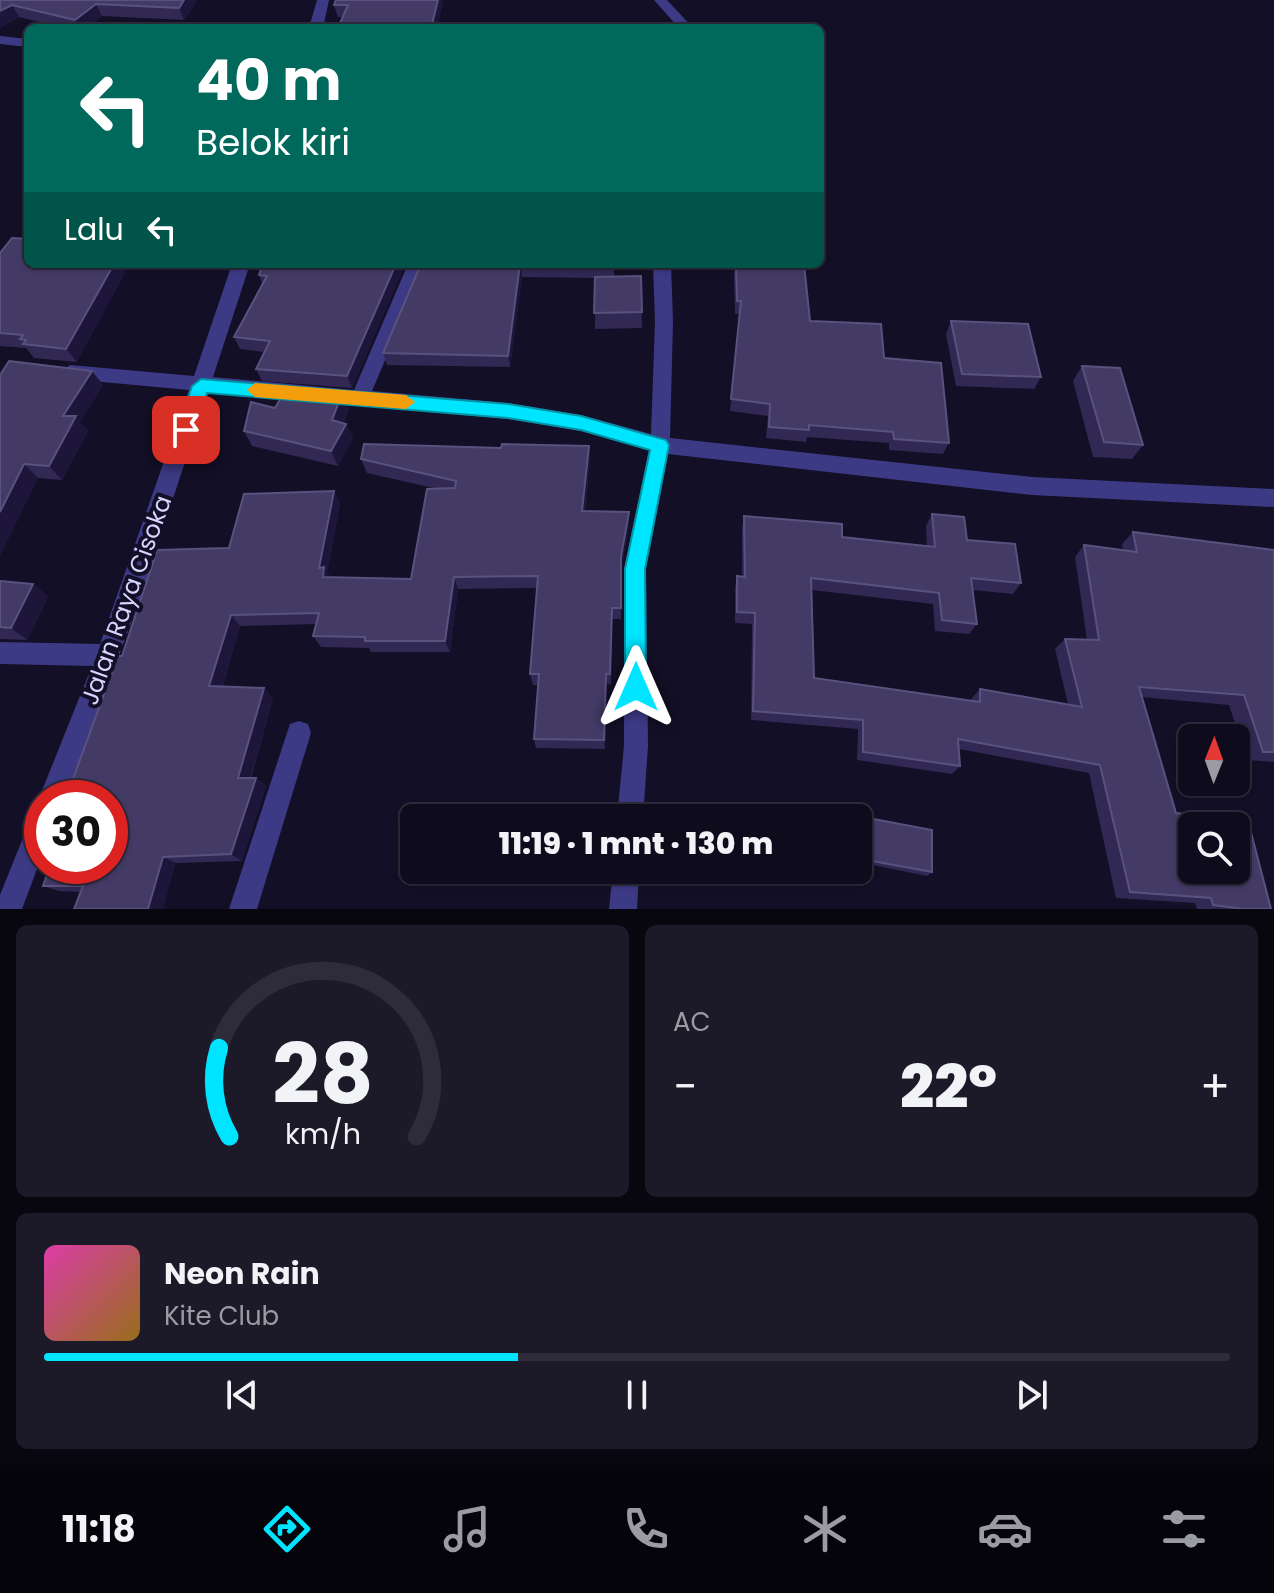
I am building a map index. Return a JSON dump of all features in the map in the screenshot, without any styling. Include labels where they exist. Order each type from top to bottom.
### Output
[{"type":"street","points":[[317,24],[323,0]]},
{"type":"street","points":[[660,0],[682,24]]},
{"type":"street","points":[[0,40],[24,43]]},
{"type":"street","name":"Jalan Raya Cisoka","points":[[59,780],[107,655],[240,268]]},
{"type":"street","points":[[360,398],[415,268]]},
{"type":"street","points":[[631,804],[636,746],[635,569],[660,445],[664,322],[662,268]]},
{"type":"street","points":[[46,369],[201,386],[508,411],[581,423],[660,445],[997,483],[1274,498]]},
{"type":"street","points":[[0,653],[107,655]]},
{"type":"street","points":[[243,909],[299,733]]},
{"type":"street","points":[[8,909],[24,868]]},
{"type":"street","points":[[623,909],[625,884]]},
{"type":"building","points":[[0,0],[184,0],[179,8],[96,4],[75,20],[12,5],[0,11]]},
{"type":"building","points":[[336,0],[438,0],[432,24],[340,24],[348,5],[334,5]]},
{"type":"building","points":[[12,238],[24,239],[24,268],[112,268],[66,349],[23,344],[26,340],[20,339],[23,335],[0,333],[0,253]]},
{"type":"building","points":[[262,268],[394,268],[347,376],[256,369],[270,341],[234,337],[267,276],[259,275]]},
{"type":"building","points":[[419,268],[519,268],[508,356],[383,353]]},
{"type":"building","points":[[736,268],[804,268],[810,321],[881,324],[884,358],[941,363],[949,443],[894,439],[893,432],[809,425],[809,430],[769,427],[770,404],[731,399],[741,301],[737,301]]},
{"type":"building","points":[[641,276],[642,312],[594,313],[595,277]]},
{"type":"building","points":[[951,321],[1028,324],[1041,377],[962,374]]},
{"type":"building","points":[[9,361],[92,371],[63,416],[76,416],[49,466],[24,464],[0,512],[0,375]]},
{"type":"building","points":[[1082,366],[1120,368],[1143,445],[1104,442]]},
{"type":"building","points":[[286,389],[342,394],[332,420],[346,424],[331,451],[244,431],[251,402],[275,408]]},
{"type":"building","points":[[364,444],[501,448],[502,444],[589,446],[582,511],[629,512],[621,557],[621,608],[612,608],[604,740],[534,739],[539,674],[530,674],[538,576],[454,577],[445,641],[365,641],[365,637],[313,636],[319,613],[231,615],[209,686],[264,688],[238,778],[256,778],[231,854],[163,857],[148,909],[74,909],[83,886],[44,884],[128,884],[128,780],[73,780],[118,656],[122,656],[157,550],[229,548],[244,494],[334,491],[319,568],[324,567],[323,577],[411,579],[427,489],[455,488],[456,481],[361,459]]},
{"type":"building","points":[[932,514],[964,517],[967,540],[1015,544],[1021,583],[971,578],[977,624],[942,620],[939,593],[811,578],[814,678],[980,702],[980,689],[1082,707],[1065,639],[1099,640],[1084,545],[1137,552],[1133,532],[1274,550],[1274,752],[1263,752],[1244,695],[1139,687],[1178,813],[1178,884],[1250,884],[1250,829],[1271,909],[1213,905],[1211,898],[1130,892],[1100,765],[958,739],[960,766],[863,752],[863,720],[753,711],[755,613],[737,612],[737,576],[745,577],[744,516],[842,524],[842,537],[935,547]]},
{"type":"building","points":[[0,581],[33,584],[11,628],[0,627]]},
{"type":"building","points":[[872,819],[932,830],[932,872],[872,861]]},
{"type":"slow traffic","points":[[255,390],[406,402]]},
{"type":"route","points":[[186,430],[201,386],[508,411],[581,423],[660,445],[635,569],[636,687]]}]
